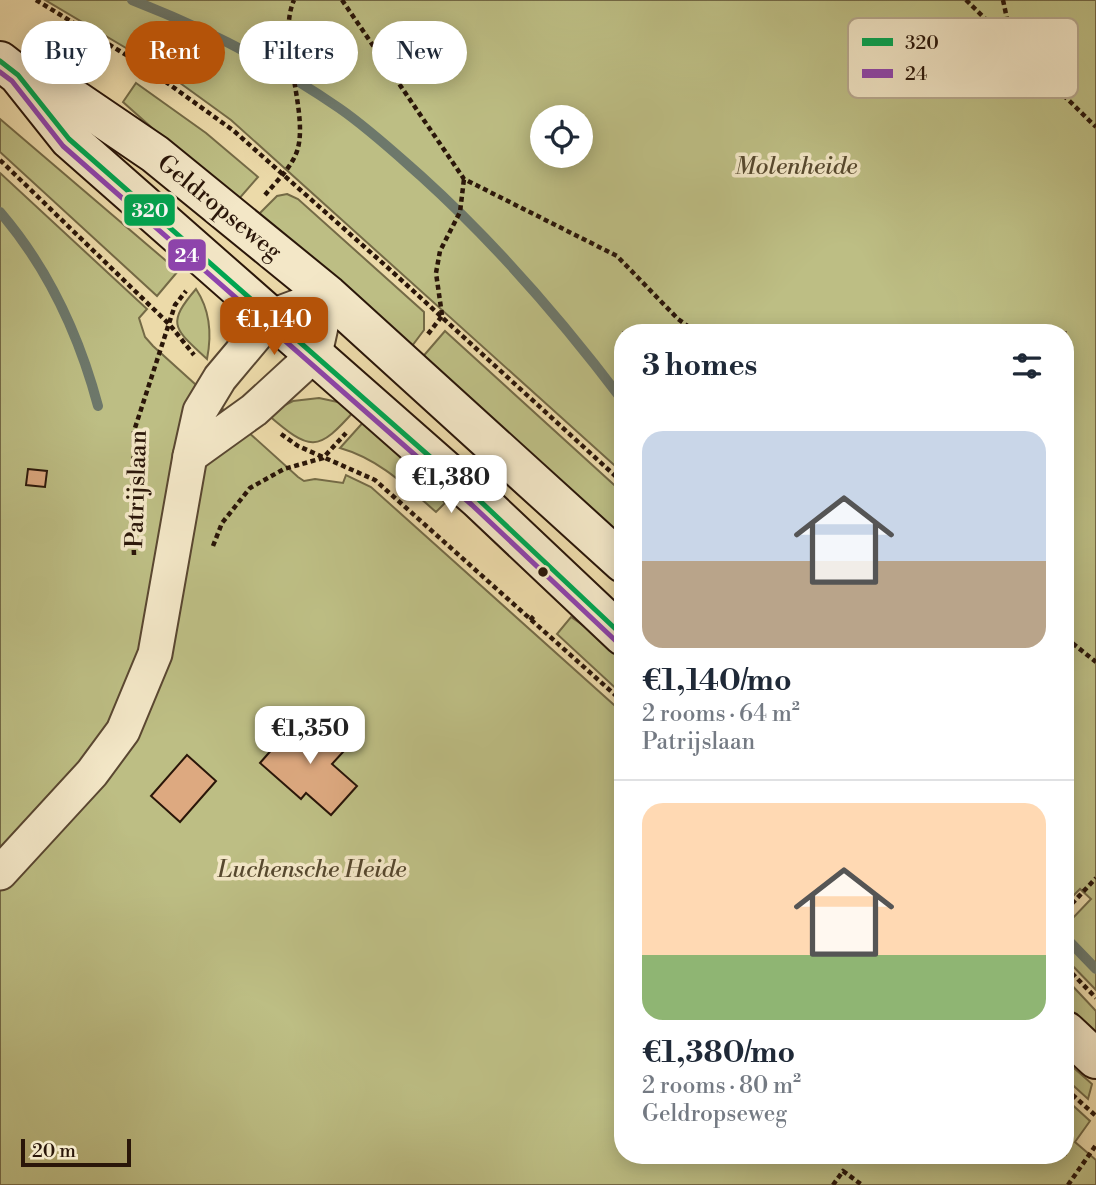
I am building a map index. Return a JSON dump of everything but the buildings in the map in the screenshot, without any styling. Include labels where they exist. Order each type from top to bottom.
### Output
[{"type":"main road","name":"Geldropseweg","points":[[9,68],[76,101],[155,154],[328,296],[614,555]]},
{"type":"main road","name":"Geldropseweg","points":[[9,68],[69,139],[478,499],[614,627]]},
{"type":"main road","points":[[1074,1038],[1096,1059]]},
{"type":"street","points":[[272,316],[328,296]]},
{"type":"street","points":[[190,456],[254,410],[316,354],[328,296]]},
{"type":"street","name":"Patrijslaan","points":[[0,873],[92,773],[123,731],[155,654],[200,411],[220,378],[272,316]]},
{"type":"path","points":[[36,0],[191,97],[283,173],[614,475]]},
{"type":"path","points":[[283,173],[296,155],[300,127],[292,80],[290,39],[294,0]]},
{"type":"path","points":[[342,0],[464,179],[617,256],[686,324]]},
{"type":"path","points":[[966,0],[984,18]]},
{"type":"path","points":[[1003,0],[1007,18]]},
{"type":"path","points":[[1066,98],[1096,127]]},
{"type":"path","name":"Patrijslaan","points":[[0,160],[170,325],[134,431],[134,562]]},
{"type":"path","points":[[442,316],[436,273],[440,251],[460,212],[464,179]]},
{"type":"path","points":[[211,553],[222,523],[250,488],[284,469],[323,458],[374,480],[614,694]]},
{"type":"path","points":[[530,620],[535,615]]},
{"type":"path","points":[[1074,644],[1096,661]]},
{"type":"path","points":[[1074,901],[1096,878]]},
{"type":"path","points":[[1074,975],[1096,998]]},
{"type":"path","points":[[1074,1096],[1096,1116]]},
{"type":"path","points":[[1068,1185],[1096,1145]]},
{"type":"path","points":[[833,1185],[843,1171],[862,1185]]},
{"type":"green space","name":"Molenheide","points":[[45,0],[1096,0],[1096,990],[1074,967],[1074,917],[1091,899],[1080,889],[1074,895],[1074,324],[614,324],[614,465],[231,120],[181,84],[225,84],[225,21],[125,21],[125,47],[111,39],[111,21],[80,21]]},
{"type":"green space","points":[[137,84],[206,133],[258,177],[238,200],[207,177],[123,102]]},
{"type":"green space","points":[[0,119],[178,271],[157,296],[0,152]]},
{"type":"green space","name":"Luchensche Heide","points":[[0,173],[147,309],[139,318],[145,337],[153,346],[298,477],[304,481],[315,479],[343,483],[346,475],[371,487],[614,705],[614,1164],[1074,1164],[1074,1106],[1090,1121],[1075,1142],[1096,1160],[1096,1185],[0,1185]]},
{"type":"green space","points":[[287,194],[298,199],[424,312],[424,330],[409,350],[257,216],[277,196]]},
{"type":"green space","points":[[196,289],[209,322],[207,359],[187,340],[178,326],[180,311]]},
{"type":"green space","points":[[445,331],[614,485],[614,536],[420,360]]},
{"type":"green space","points":[[319,398],[347,404],[356,409],[332,434],[322,440],[304,441],[267,414],[293,401]]},
{"type":"green space","points":[[367,418],[395,444],[445,503],[436,512],[380,466],[340,448]]},
{"type":"green space","points":[[571,617],[614,647],[614,687],[557,634]]},
{"type":"green space","points":[[1074,988],[1096,1011],[1096,1037],[1074,1016]]},
{"type":"green space","points":[[1074,1068],[1092,1084],[1088,1099],[1074,1086]]},
{"type":"waterway","points":[[132,0],[186,22],[264,62],[315,92],[371,132],[449,202],[502,256],[552,312],[614,390]]},
{"type":"waterway","points":[[0,212],[33,256],[60,303],[98,406]]},
{"type":"waterway","points":[[1074,946],[1096,969]]},
{"type":"transit line","name":"320","points":[[0,61],[18,75],[69,139],[478,499],[614,627]]},
{"type":"transit line","name":"24","points":[[0,72],[12,81],[63,146],[472,505],[614,639]]}]
